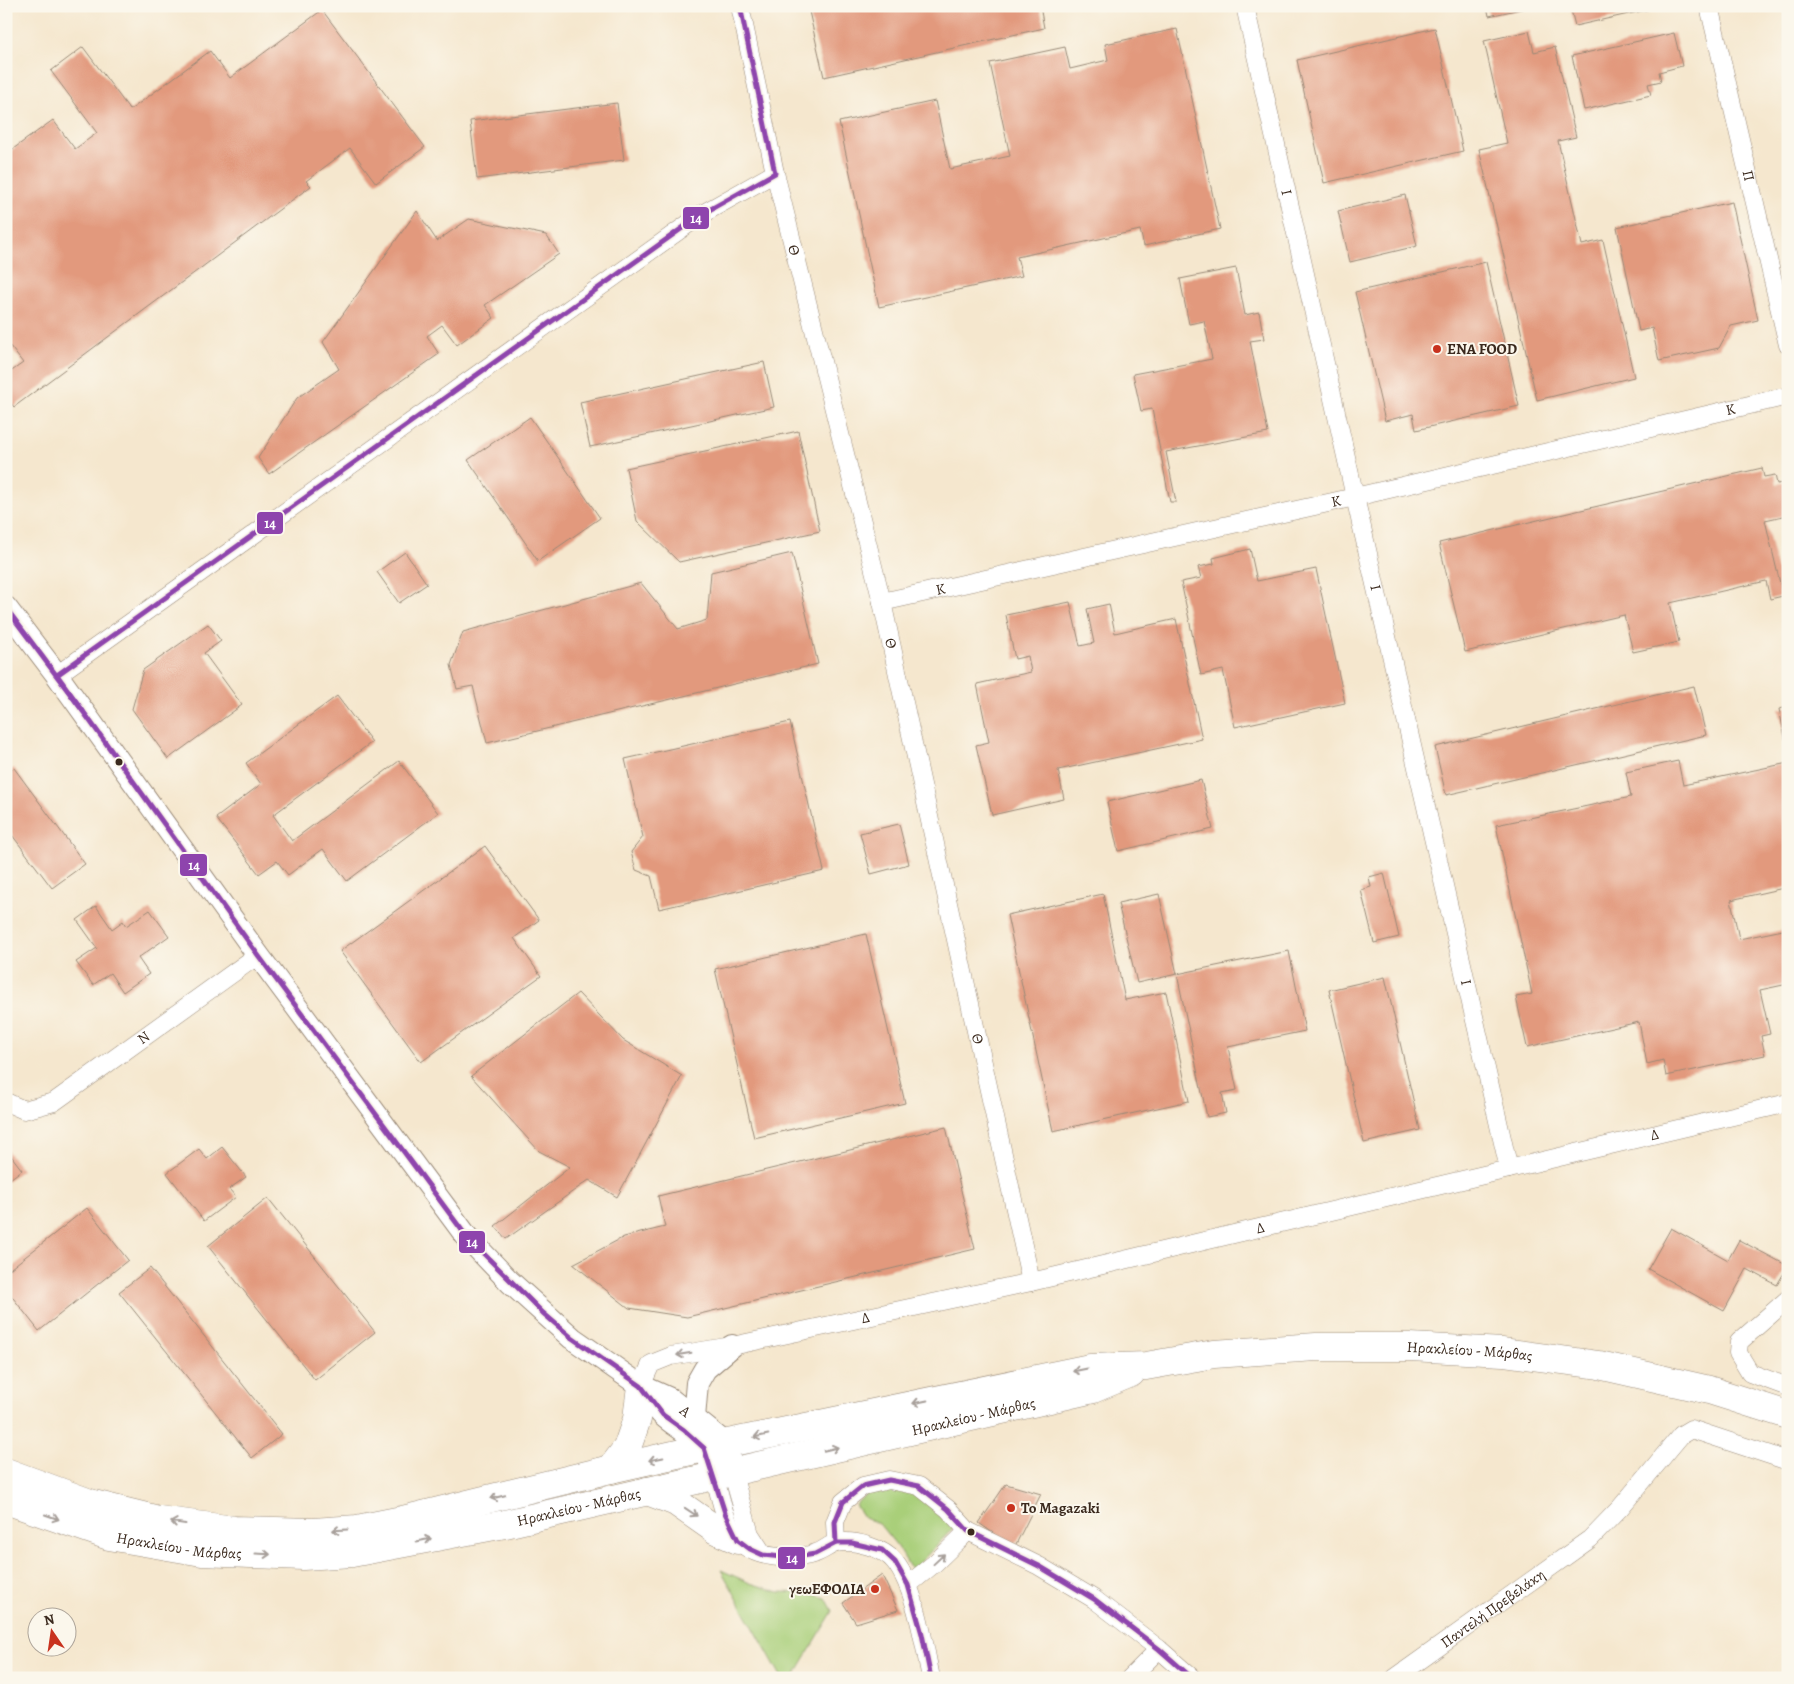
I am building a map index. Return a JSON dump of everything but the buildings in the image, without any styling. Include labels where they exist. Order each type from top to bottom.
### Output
[{"type":"main road","name":"Ηρακλείου - Μάρθας","points":[[6,1472],[90,1502],[159,1520],[234,1530],[313,1532],[357,1529],[715,1446],[1090,1368],[1146,1366],[1214,1354],[1316,1346],[1410,1347],[1502,1352],[1599,1365],[1709,1390],[1788,1415]]},
{"type":"main road","name":"Ηρακλείου - Μάρθας","points":[[6,1500],[109,1536],[202,1552],[303,1556],[352,1553],[505,1524],[1093,1389],[1146,1366]]},
{"type":"main road","points":[[611,1469],[627,1448],[637,1419],[641,1386]]},
{"type":"main road","points":[[647,1491],[676,1502],[716,1530],[738,1540]]},
{"type":"street","name":"Θ","points":[[740,6],[775,173],[882,602],[1031,1282]]},
{"type":"street","name":"Ι","points":[[1245,6],[1509,1169]]},
{"type":"street","name":"Π","points":[[1709,6],[1788,345]]},
{"type":"street","points":[[57,675],[702,214],[775,173]]},
{"type":"street","name":"Κ","points":[[882,602],[1355,497],[1788,396]]},
{"type":"street","name":"Α","points":[[6,608],[57,675],[258,955],[467,1238],[510,1282],[572,1338],[641,1386],[670,1399],[694,1418],[715,1446]]},
{"type":"street","name":"Ν","points":[[6,1102],[24,1110],[54,1102],[258,955]]},
{"type":"street","name":"Δ","points":[[641,1386],[651,1364],[671,1356],[732,1346],[1031,1282],[1788,1103]]},
{"type":"street","points":[[1788,1299],[1740,1342],[1738,1353],[1750,1373],[1788,1387]]},
{"type":"street","points":[[694,1418],[697,1383],[705,1369],[732,1346]]},
{"type":"street","name":"Α","points":[[641,1386],[663,1415],[684,1430],[715,1446]]},
{"type":"street","name":"Παντελή Πρεβελάκη","points":[[1395,1678],[1590,1539],[1620,1508],[1681,1435],[1691,1429],[1788,1461]]},
{"type":"street","points":[[715,1446],[723,1473],[750,1534],[763,1555]]},
{"type":"street","points":[[723,1473],[725,1513],[738,1540],[750,1550],[763,1555],[791,1558],[815,1554],[836,1543],[852,1543],[882,1550],[895,1562],[908,1585],[922,1634],[931,1678]]},
{"type":"street","points":[[836,1543],[835,1522],[842,1502],[863,1486],[890,1480],[919,1486],[948,1509],[968,1531],[1039,1566],[1094,1599],[1159,1649],[1192,1678]]},
{"type":"street","points":[[908,1585],[935,1563],[968,1531]]},
{"type":"street","points":[[1130,1678],[1159,1649]]},
{"type":"green space","points":[[879,1480],[928,1493],[955,1526],[912,1571],[898,1547],[880,1525],[863,1517],[855,1505]]},
{"type":"green space","points":[[721,1570],[750,1583],[779,1592],[807,1593],[826,1598],[833,1611],[793,1678],[782,1678]]},
{"type":"transit line","name":"14","points":[[57,675],[702,214],[775,173],[740,6]]},
{"type":"transit line","name":"14","points":[[6,608],[83,711]]},
{"type":"transit line","name":"14","points":[[57,675],[258,955],[467,1237],[543,1313],[572,1338],[641,1386],[663,1415],[704,1448],[725,1513],[738,1540],[750,1549],[763,1555],[791,1558],[815,1554],[836,1543],[852,1543],[882,1550],[895,1562],[908,1585],[922,1634],[931,1678]]},
{"type":"transit line","name":"14","points":[[836,1543],[835,1522],[843,1502],[863,1486],[889,1480],[919,1486],[948,1509],[968,1531],[1039,1566],[1094,1599],[1159,1649],[1192,1678]]},
{"type":"place","name":"ENA FOOD","points":[[1437,349]]},
{"type":"place","name":"To Magazaki","points":[[1011,1508]]},
{"type":"place","name":"γεωΕΦΟΔΙΑ","points":[[875,1589]]}]
